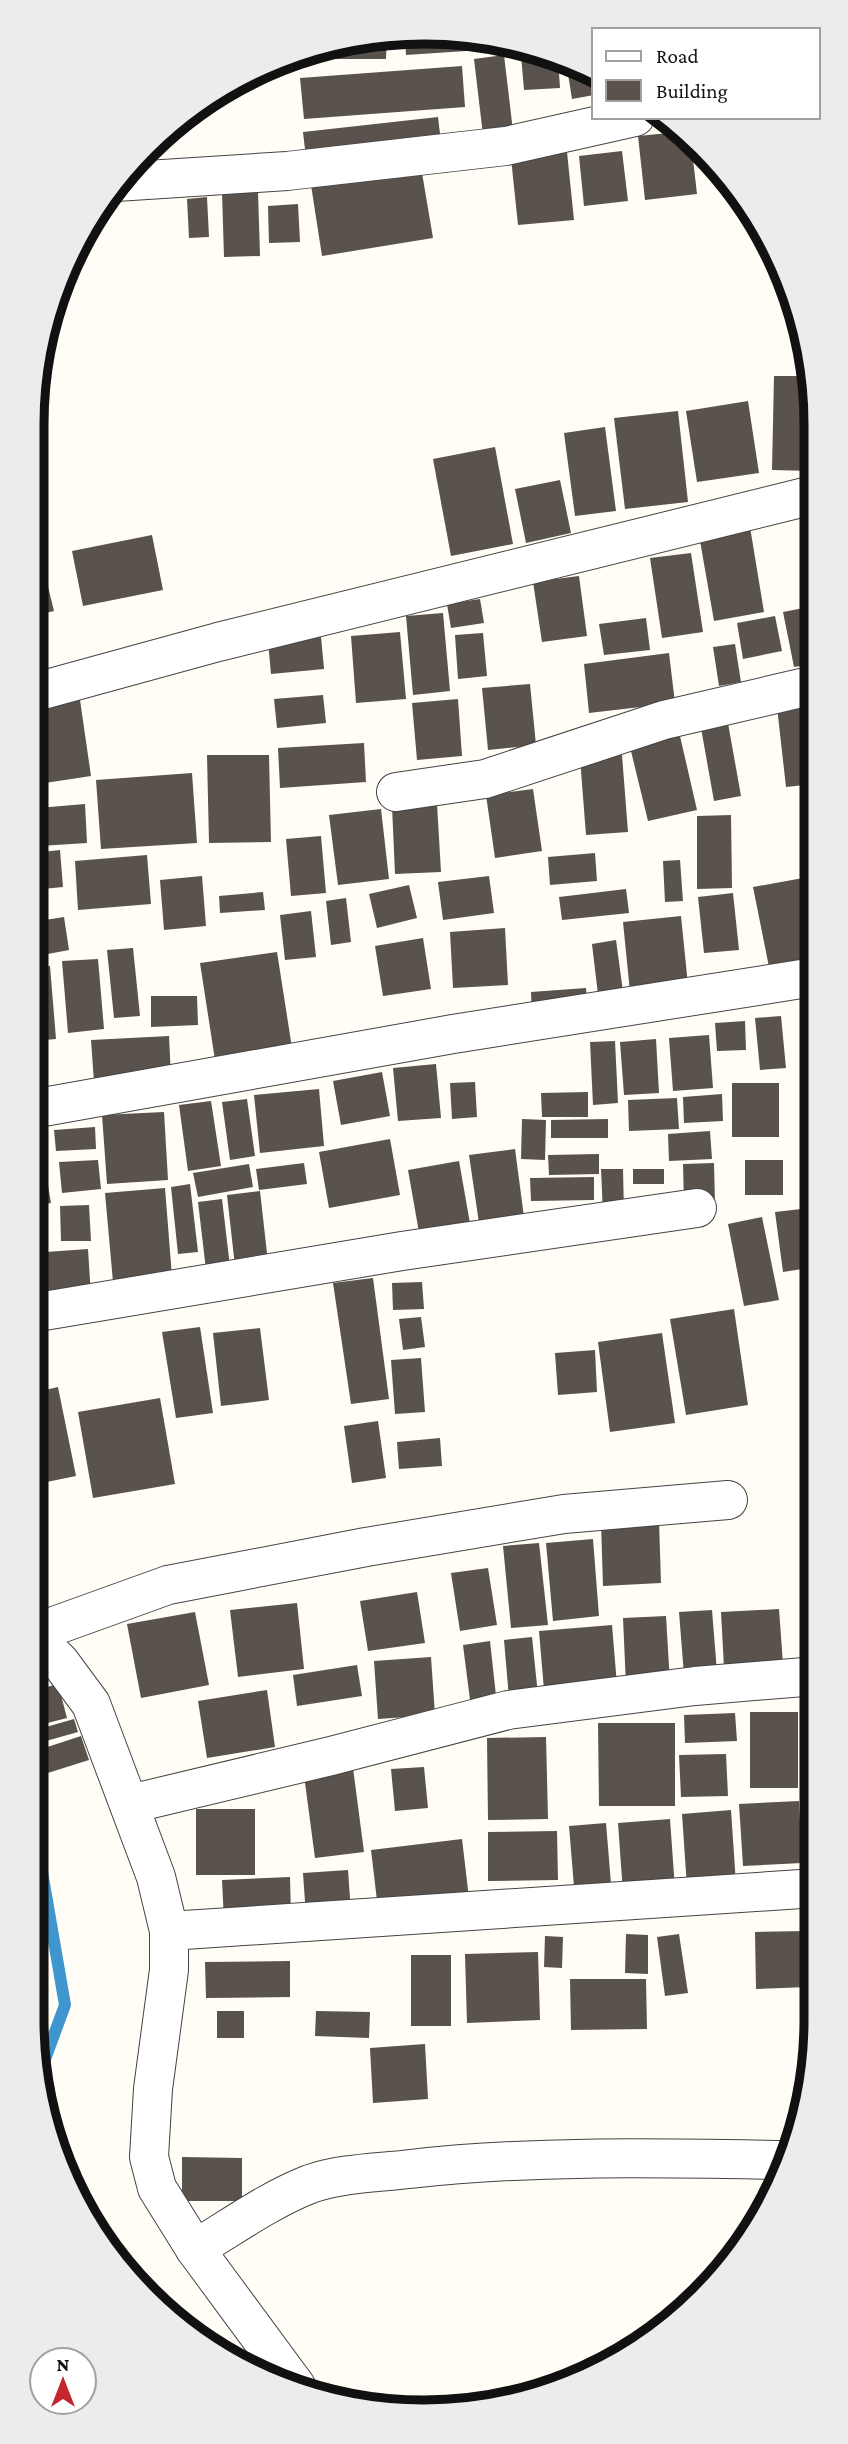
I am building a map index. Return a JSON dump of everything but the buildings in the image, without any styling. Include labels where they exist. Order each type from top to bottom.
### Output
[{"type":"street","points":[[132,181],[287,171],[506,146],[626,119]]},
{"type":"street","points":[[44,690],[218,642],[804,497]]},
{"type":"street","points":[[396,792],[485,779],[664,720],[804,687]]},
{"type":"street","points":[[44,1107],[453,1034],[804,979]]},
{"type":"street","points":[[44,1311],[402,1251],[697,1208]]},
{"type":"street","points":[[44,1631],[168,1585],[366,1547],[564,1514],[728,1500]]},
{"type":"street","points":[[44,1647],[60,1662],[91,1704],[156,1877],[169,1931],[169,1970],[153,2089],[149,2157],[157,2188],[195,2249],[281,2372]]},
{"type":"street","points":[[130,1804],[508,1710],[695,1686],[804,1677]]},
{"type":"street","points":[[169,1931],[804,1889]]},
{"type":"street","points":[[195,2249],[282,2197],[312,2184],[342,2177],[434,2166],[597,2158],[777,2160]]},
{"type":"waterway","points":[[44,1883],[65,2005],[46,2057]]}]
